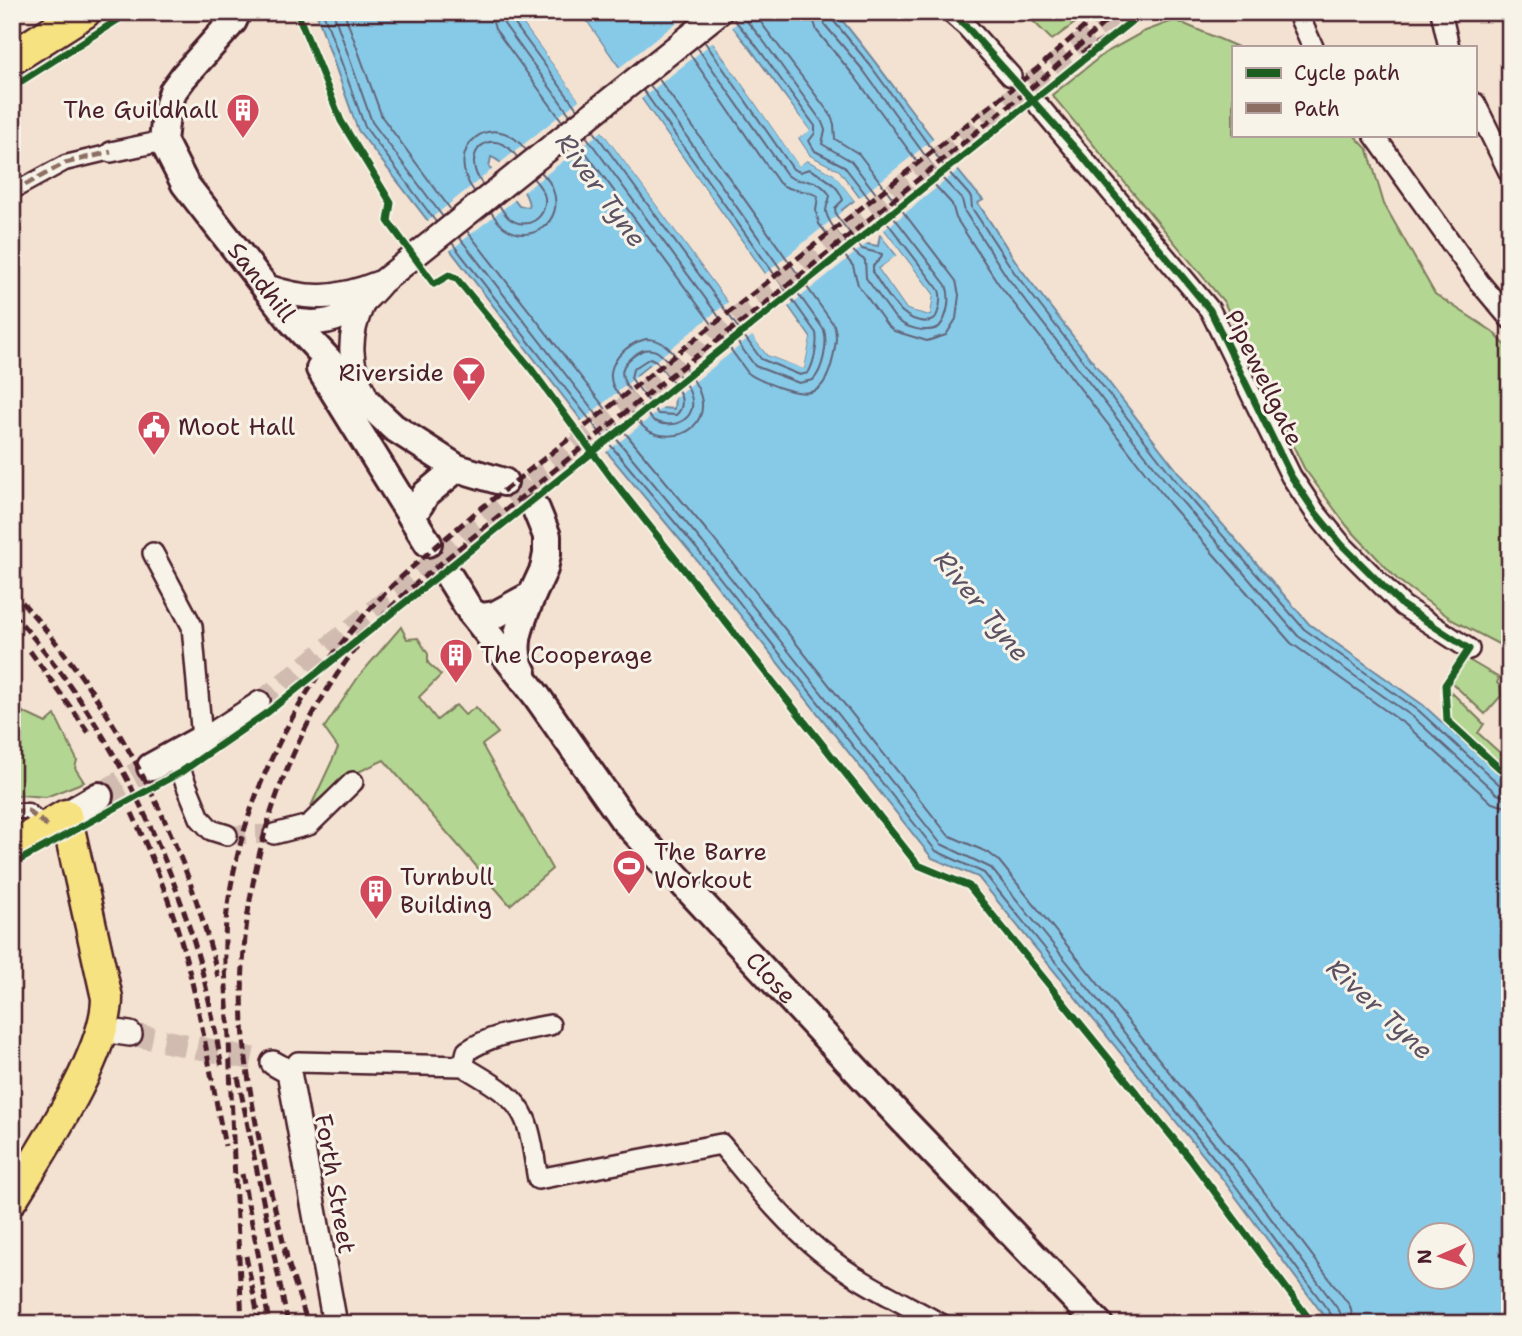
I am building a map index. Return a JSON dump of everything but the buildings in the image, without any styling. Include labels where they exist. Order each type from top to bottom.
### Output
[{"type":"highway","points":[[12,58],[84,12]]},
{"type":"main road","points":[[163,141],[166,114],[173,91],[235,17]]},
{"type":"main road","name":"Sandhill","points":[[163,141],[185,184],[291,320],[374,410],[393,427],[457,468],[503,482]]},
{"type":"main road","points":[[291,320],[428,543]]},
{"type":"main road","points":[[412,517],[426,494],[457,468]]},
{"type":"main road","points":[[536,509],[547,536],[547,554],[544,569],[517,632],[516,650],[520,667],[536,695]]},
{"type":"main road","name":"Close","points":[[450,578],[471,612],[536,695],[628,825],[904,1121],[1099,1324]]},
{"type":"main road","points":[[471,612],[481,617],[495,615],[532,595]]},
{"type":"main road","points":[[163,761],[202,739]]},
{"type":"main road","points":[[12,847],[99,796]]},
{"type":"main road","points":[[12,1199],[66,1108],[94,1052],[116,1032],[107,1014],[107,998],[57,820]]},
{"type":"street","points":[[291,320],[311,323],[330,320],[362,305],[382,282],[720,12]]},
{"type":"street","points":[[950,12],[1011,76]]},
{"type":"street","points":[[1297,12],[1313,46]]},
{"type":"street","points":[[1441,12],[1449,46]]},
{"type":"street","points":[[1476,105],[1510,174]]},
{"type":"street","name":"Pipewellgate","points":[[1038,106],[1210,310],[1291,476],[1315,512],[1341,544],[1403,606],[1469,649]]},
{"type":"street","points":[[1375,136],[1479,282],[1510,319]]},
{"type":"street","points":[[12,192],[65,163],[163,141]]},
{"type":"street","points":[[265,286],[295,295],[324,297],[352,293],[382,282]]},
{"type":"street","points":[[362,305],[355,321],[350,349],[357,380],[374,410]]},
{"type":"street","points":[[153,553],[192,626],[202,739],[260,701]]},
{"type":"street","points":[[163,761],[200,818],[211,830],[226,835]]},
{"type":"street","points":[[275,834],[309,825],[353,782]]},
{"type":"street","points":[[12,811],[28,811],[57,820]]},
{"type":"street","points":[[463,1066],[467,1051],[483,1040],[550,1026]]},
{"type":"street","points":[[281,1067],[298,1062],[463,1066],[496,1086],[518,1107],[526,1120],[538,1179],[721,1144],[767,1200],[820,1251],[860,1280],[941,1324]]},
{"type":"street","name":"Forth Street","points":[[281,1067],[335,1324]]},
{"type":"green space","points":[[1024,12],[1090,12],[1052,40]]},
{"type":"green space","points":[[1175,20],[1236,46],[1232,46],[1232,136],[1355,136],[1368,150],[1384,204],[1435,294],[1492,331],[1510,350],[1510,650],[1454,621],[1398,580],[1347,526],[1304,468],[1224,302],[1052,95],[1105,53],[1143,32]]},
{"type":"green space","points":[[401,627],[407,639],[418,638],[428,654],[428,663],[441,675],[419,697],[437,720],[456,705],[465,715],[476,707],[498,733],[482,745],[552,869],[510,905],[384,760],[343,779],[311,806],[338,748],[324,728],[359,676]]},
{"type":"green space","points":[[1467,659],[1499,678],[1497,683],[1501,696],[1485,714],[1451,682]]},
{"type":"green space","points":[[1448,689],[1484,724],[1478,733],[1510,762],[1510,774],[1450,719]]},
{"type":"green space","points":[[12,707],[46,723],[55,715],[77,760],[75,768],[84,782],[46,797],[20,795],[12,799]]},
{"type":"water","name":"River Tyne","points":[[316,12],[515,12],[767,355],[804,368],[810,337],[580,12],[692,12],[799,165],[807,160],[835,174],[897,256],[879,269],[907,309],[930,315],[933,294],[839,171],[810,156],[798,138],[809,130],[750,48],[719,12],[835,12],[983,200],[978,203],[1020,268],[1190,487],[1309,624],[1423,705],[1510,784],[1510,1324],[1330,1324],[1221,1177],[978,877],[932,858],[691,553],[592,434],[358,130]],"holes":[[[491,157],[509,171],[520,186],[529,207],[519,206],[489,167]],[[854,201],[880,234],[878,246],[867,244],[842,210]],[[649,365],[675,398],[674,409],[662,408],[637,375]]]},
{"type":"pier","points":[[515,12],[519,12],[769,352],[801,364],[807,338],[576,12],[580,12],[619,68],[690,12],[697,12],[800,161],[806,157],[794,137],[805,130],[747,50],[715,12],[750,12],[732,27],[810,131],[798,138],[810,156],[839,171],[859,198],[936,137],[960,169],[884,230],[933,294],[930,315],[907,309],[879,269],[897,255],[880,234],[876,236],[854,205],[846,211],[870,241],[788,307],[810,338],[804,369],[767,355],[752,336],[672,400],[649,369],[641,375],[666,405],[604,454],[579,423],[728,302],[602,131],[521,194],[499,164],[579,100]],"holes":[[[713,42],[799,166],[807,160],[834,174],[855,201],[765,274],[641,99]],[[900,257],[930,295],[927,311],[910,306],[884,270]]]},
{"type":"pier","points":[[494,168],[517,198],[447,253],[424,224]]},
{"type":"tunnel","points":[[260,701],[685,357],[1119,12]]},
{"type":"tunnel","points":[[504,482],[521,492],[536,509]]},
{"type":"tunnel","points":[[428,543],[450,578]]},
{"type":"tunnel","points":[[99,796],[151,767]]},
{"type":"tunnel","points":[[227,835],[274,834]]},
{"type":"tunnel","points":[[130,1034],[273,1063]]},
{"type":"railway","points":[[242,1324],[225,975],[227,912],[235,867],[262,780],[303,699],[357,625],[387,591],[430,551],[1037,69],[1101,12]]},
{"type":"railway","points":[[287,1257],[268,1180],[248,1076],[242,986],[247,921],[259,857],[277,794],[303,734],[335,677],[374,626],[419,581],[666,379],[756,311],[1048,74],[1116,12]]},
{"type":"railway","points":[[1082,53],[1149,12]]},
{"type":"railway","points":[[12,591],[82,677],[113,723],[140,771],[165,820],[186,871],[204,923],[218,977]]},
{"type":"railway","points":[[12,613],[41,647],[92,718],[136,795],[171,876],[198,954],[222,1068]]},
{"type":"railway","points":[[30,651],[89,733]]},
{"type":"railway","points":[[132,813],[162,884],[185,954],[225,1146]]},
{"type":"railway","points":[[238,1077],[288,1324]]},
{"type":"railway","points":[[242,1174],[269,1324]]},
{"type":"railway","points":[[284,1250],[308,1324]]},
{"type":"railway","points":[[246,1256],[259,1321]]},
{"type":"marked path","points":[[12,192],[65,163],[111,152]]},
{"type":"marked path","points":[[12,811],[28,811],[48,826]]},
{"type":"cycle path","points":[[12,87],[130,12]]},
{"type":"cycle path","points":[[297,12],[341,121],[391,203],[388,221],[434,284],[449,275],[456,278],[529,366],[613,480],[918,865],[969,886],[1190,1159],[1313,1324]]},
{"type":"cycle path","points":[[950,12],[966,26],[1083,157],[1210,310],[1291,476],[1341,544],[1403,606],[1469,649],[1445,685],[1447,720],[1510,778]]},
{"type":"cycle path","points":[[20,860],[181,772],[268,712],[1143,12]]},
{"type":"place","name":"The Guildhall","points":[[243,140]]},
{"type":"place","name":"Riverside","points":[[469,403]]},
{"type":"place","name":"Moot Hall","points":[[154,457]]},
{"type":"place","name":"The Cooperage","points":[[456,685]]},
{"type":"place","name":"The Barre Workout","points":[[629,896]]},
{"type":"place","name":"Turnbull Building","points":[[376,921]]}]
